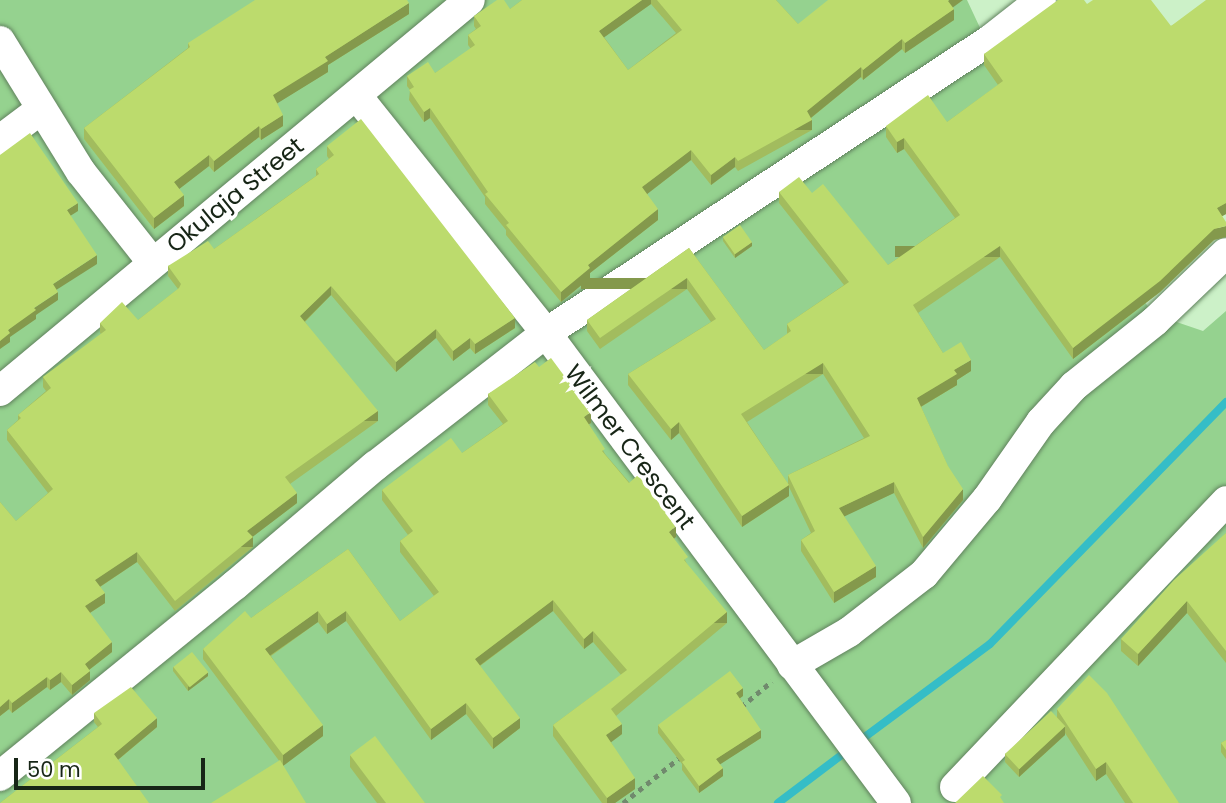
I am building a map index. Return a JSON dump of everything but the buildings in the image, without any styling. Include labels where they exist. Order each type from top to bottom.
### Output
[{"type":"street","name":"Okulaja Street","points":[[0,391],[470,0]]},
{"type":"street","points":[[0,776],[235,585],[375,466],[546,333],[990,40],[1041,0]]},
{"type":"street","points":[[0,41],[80,172],[152,262]]},
{"type":"street","name":"Wilmer Crescent","points":[[357,96],[546,333],[896,803]]},
{"type":"street","points":[[0,140],[40,110]]},
{"type":"street","points":[[795,670],[924,574],[987,499],[1041,422],[1074,386],[1155,321],[1226,253]]},
{"type":"street","points":[[955,787],[1226,501]]},
{"type":"path","points":[[739,708],[795,670]]},
{"type":"path","points":[[623,803],[687,751]]},
{"type":"green space","points":[[0,0],[967,0],[1025,124],[1153,314],[1203,331],[1226,311],[1226,803],[0,803]]},
{"type":"waterway","points":[[858,742],[990,644],[1226,402]]},
{"type":"waterway","points":[[778,803],[848,750]]}]
